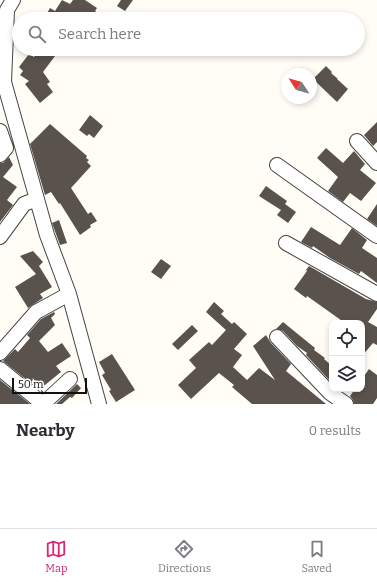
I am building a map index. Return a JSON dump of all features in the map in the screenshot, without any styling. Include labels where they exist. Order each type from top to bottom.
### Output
[{"type":"street","points":[[13,0],[7,10],[4,82],[48,235],[69,294],[99,404]]},
{"type":"street","points":[[0,132],[6,148],[0,155]]},
{"type":"street","points":[[357,142],[377,163]]},
{"type":"street","points":[[277,165],[377,236]]},
{"type":"street","points":[[0,237],[24,204],[37,199]]},
{"type":"street","points":[[286,243],[377,294]]},
{"type":"street","points":[[0,353],[36,312],[69,294]]},
{"type":"street","points":[[277,337],[330,393],[346,404]]},
{"type":"street","points":[[0,370],[43,404],[70,379]]},
{"type":"building","points":[[62,0],[70,4],[73,0],[85,0],[97,8],[95,11],[96,12],[48,12],[50,8],[55,11]]},
{"type":"building","points":[[121,0],[133,0],[125,11],[117,6]]},
{"type":"building","points":[[27,56],[55,56],[43,72],[50,82],[47,84],[53,92],[40,103],[25,84],[29,81],[20,75],[23,71],[19,67]]},
{"type":"building","points":[[326,66],[332,72],[331,73],[348,89],[337,102],[317,83],[317,75]]},
{"type":"building","points":[[90,115],[103,126],[94,138],[89,134],[87,136],[79,130]]},
{"type":"building","points":[[377,122],[377,142],[373,146],[364,135]]},
{"type":"building","points":[[50,124],[87,156],[86,158],[89,160],[87,162],[91,166],[71,188],[88,214],[91,212],[97,221],[90,225],[91,227],[80,235],[60,203],[59,204],[51,192],[45,195],[30,144]]},
{"type":"building","points":[[326,148],[343,163],[354,151],[365,164],[360,170],[376,183],[361,201],[350,193],[343,202],[328,191],[338,177],[317,158]]},
{"type":"building","points":[[9,157],[13,165],[3,177],[17,187],[7,200],[13,205],[0,222],[0,163],[3,163]]},
{"type":"building","points":[[266,186],[287,201],[285,204],[296,212],[288,223],[277,215],[281,210],[259,196]]},
{"type":"building","points":[[377,204],[377,226],[367,219]]},
{"type":"building","points":[[59,220],[67,243],[60,245],[52,223]]},
{"type":"building","points":[[311,227],[340,245],[352,228],[367,240],[362,248],[377,258],[377,283],[361,271],[359,274],[330,258],[313,246],[312,248],[301,242]]},
{"type":"building","points":[[33,251],[43,262],[39,266],[52,287],[40,294],[43,298],[28,308],[15,287],[36,274],[20,256]]},
{"type":"building","points":[[161,259],[171,266],[161,279],[151,272]]},
{"type":"building","points":[[309,266],[366,299],[377,302],[377,309],[368,322],[377,327],[377,345],[373,343],[365,352],[365,320],[341,320],[307,296],[306,298],[294,289],[307,271],[306,270]]},
{"type":"building","points":[[214,302],[224,311],[221,314],[232,324],[234,322],[247,334],[234,349],[242,355],[233,367],[247,380],[259,368],[275,380],[253,346],[266,335],[271,343],[291,364],[286,371],[326,404],[252,404],[232,387],[234,385],[219,373],[191,399],[178,385],[196,368],[189,360],[209,342],[212,345],[226,330],[206,312]]},
{"type":"building","points":[[54,312],[55,314],[51,318],[55,325],[39,341],[48,352],[62,343],[71,356],[56,366],[61,372],[40,389],[44,392],[43,393],[3,361],[15,349],[18,352],[30,338],[27,335],[41,319]]},
{"type":"building","points":[[283,322],[315,348],[314,350],[325,358],[324,359],[329,363],[329,380],[306,355],[307,353],[297,346],[283,331],[276,329]]},
{"type":"building","points":[[192,325],[198,331],[178,350],[172,344]]},
{"type":"building","points":[[112,354],[135,390],[116,402],[102,375],[105,373],[99,362]]},
{"type":"building","points":[[369,369],[377,375],[377,398],[373,404],[354,404],[350,396],[353,392],[365,392],[365,375]]},
{"type":"building","points":[[0,380],[30,404],[0,404]]},
{"type":"building","points":[[77,384],[81,388],[72,398],[70,397],[62,404],[56,404]]}]
